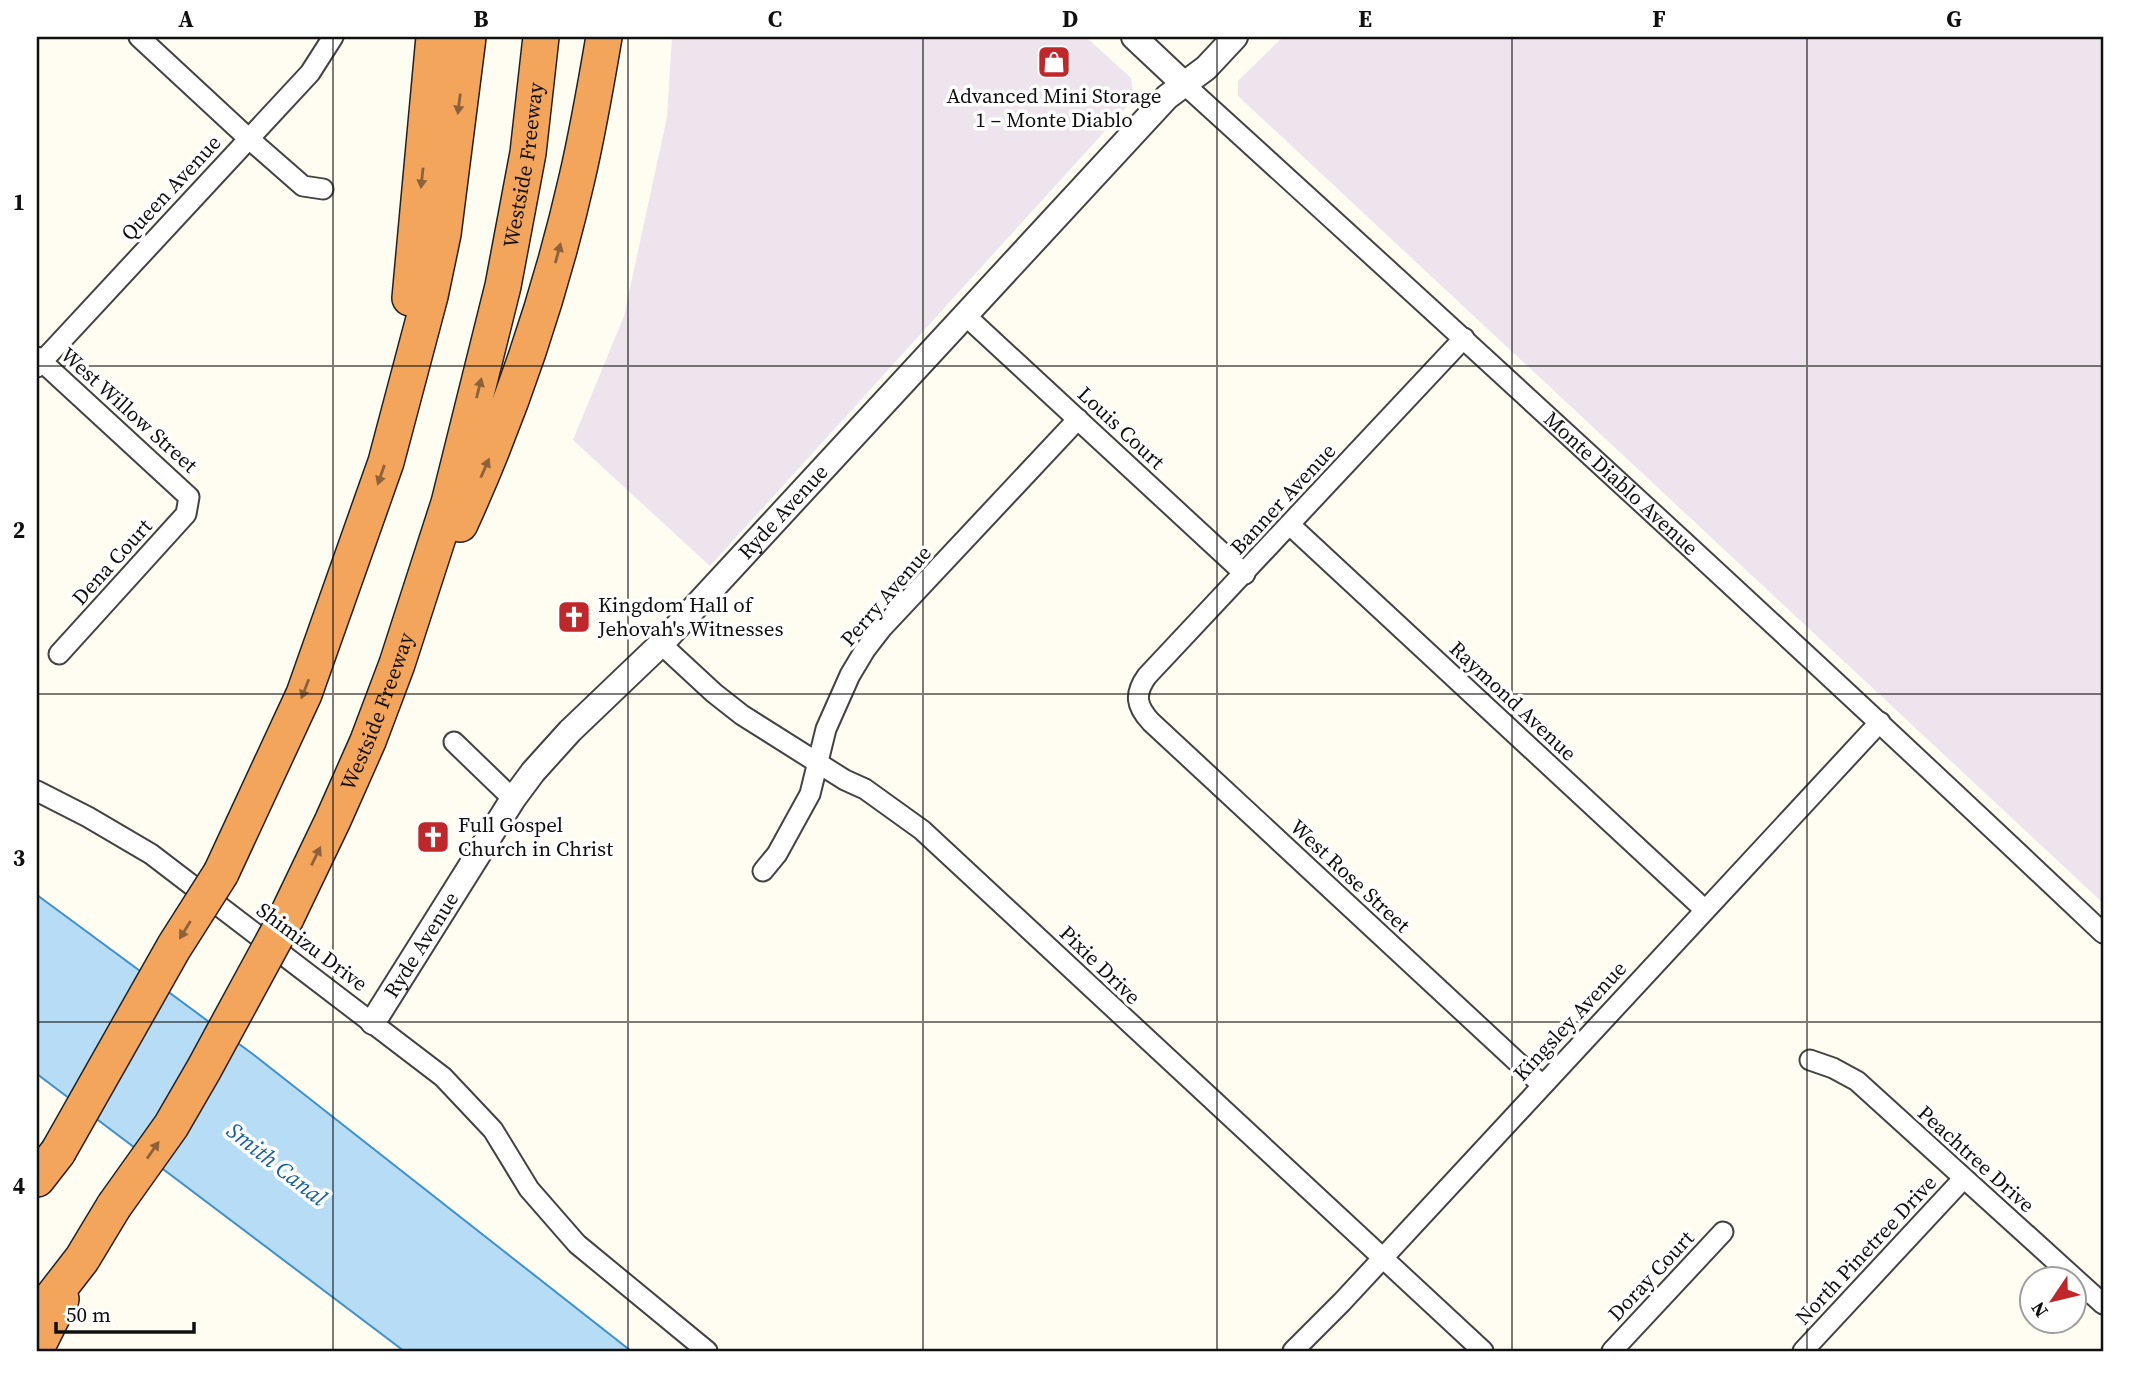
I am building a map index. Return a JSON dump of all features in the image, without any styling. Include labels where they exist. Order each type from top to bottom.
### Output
[{"type":"highway","points":[[399,409],[435,37]]},
{"type":"highway","points":[[47,1165],[174,947],[221,873],[304,694],[381,477],[430,296],[443,234],[468,37]]},
{"type":"highway","name":"Westside Freeway","points":[[37,1317],[82,1259],[114,1206],[171,1126],[204,1069],[286,918],[368,741],[397,664],[449,503],[495,326],[528,153],[541,37]]},
{"type":"highway","points":[[397,664],[489,460],[551,279],[578,177],[604,37]]},
{"type":"highway","points":[[37,1347],[82,1259]]},
{"type":"street","points":[[139,37],[303,186],[323,189]]},
{"type":"street","name":"Queen Avenue","points":[[38,362],[310,74],[333,37]]},
{"type":"street","name":"Monte Diablo Avenue","points":[[1134,37],[1880,722],[2103,933]]},
{"type":"street","name":"Ryde Avenue","points":[[373,1022],[513,799],[533,772],[570,732],[661,644],[1167,97],[1206,68],[1235,37]]},
{"type":"street","name":"Louis Court","points":[[966,316],[1245,574]]},
{"type":"street","name":"Banner Avenue","points":[[1138,694],[1138,688],[1147,676],[1464,338]]},
{"type":"street","name":"West Willow Street","points":[[38,362],[189,497]]},
{"type":"street","name":"Perry Avenue","points":[[763,871],[777,854],[810,794],[826,729],[864,650],[1078,419]]},
{"type":"street","name":"Dena Court","points":[[59,653],[187,514],[189,497]]},
{"type":"street","name":"Raymond Avenue","points":[[1290,525],[1705,910]]},
{"type":"street","name":"Pixie Drive","points":[[661,644],[742,715],[894,808],[932,839],[1483,1351]]},
{"type":"street","name":"West Rose Street","points":[[1138,694],[1142,712],[1152,722],[1542,1085]]},
{"type":"street","name":"Kingsley Avenue","points":[[1293,1351],[1880,722]]},
{"type":"street","points":[[453,742],[513,799]]},
{"type":"street","name":"Shimizu Drive","points":[[37,792],[88,817],[151,854],[443,1077],[493,1130],[529,1189],[577,1244],[707,1351]]},
{"type":"street","name":"Peachtree Drive","points":[[1810,1060],[1857,1081],[2103,1304]]},
{"type":"street","name":"North Pinetree Drive","points":[[1803,1351],[1963,1179]]},
{"type":"street","name":"Doray Court","points":[[1612,1351],[1723,1232]]},
{"type":"shaded area","points":[[672,37],[1086,37],[1131,78],[1134,99],[710,566],[573,440],[624,316],[667,117]]},
{"type":"shaded area","points":[[1283,37],[2103,37],[2103,903],[1238,96],[1238,81]]},
{"type":"water","name":"Smith Canal","points":[[37,895],[254,1055],[631,1351],[404,1351],[37,1074]]},
{"type":"place","name":"Advanced Mini Storage 1 – Monte Diablo","points":[[1054,62]]},
{"type":"place","name":"Kingdom Hall of Jehovah's Witnesses","points":[[574,617]]},
{"type":"place","name":"Full Gospel Church in Christ","points":[[433,837]]}]
